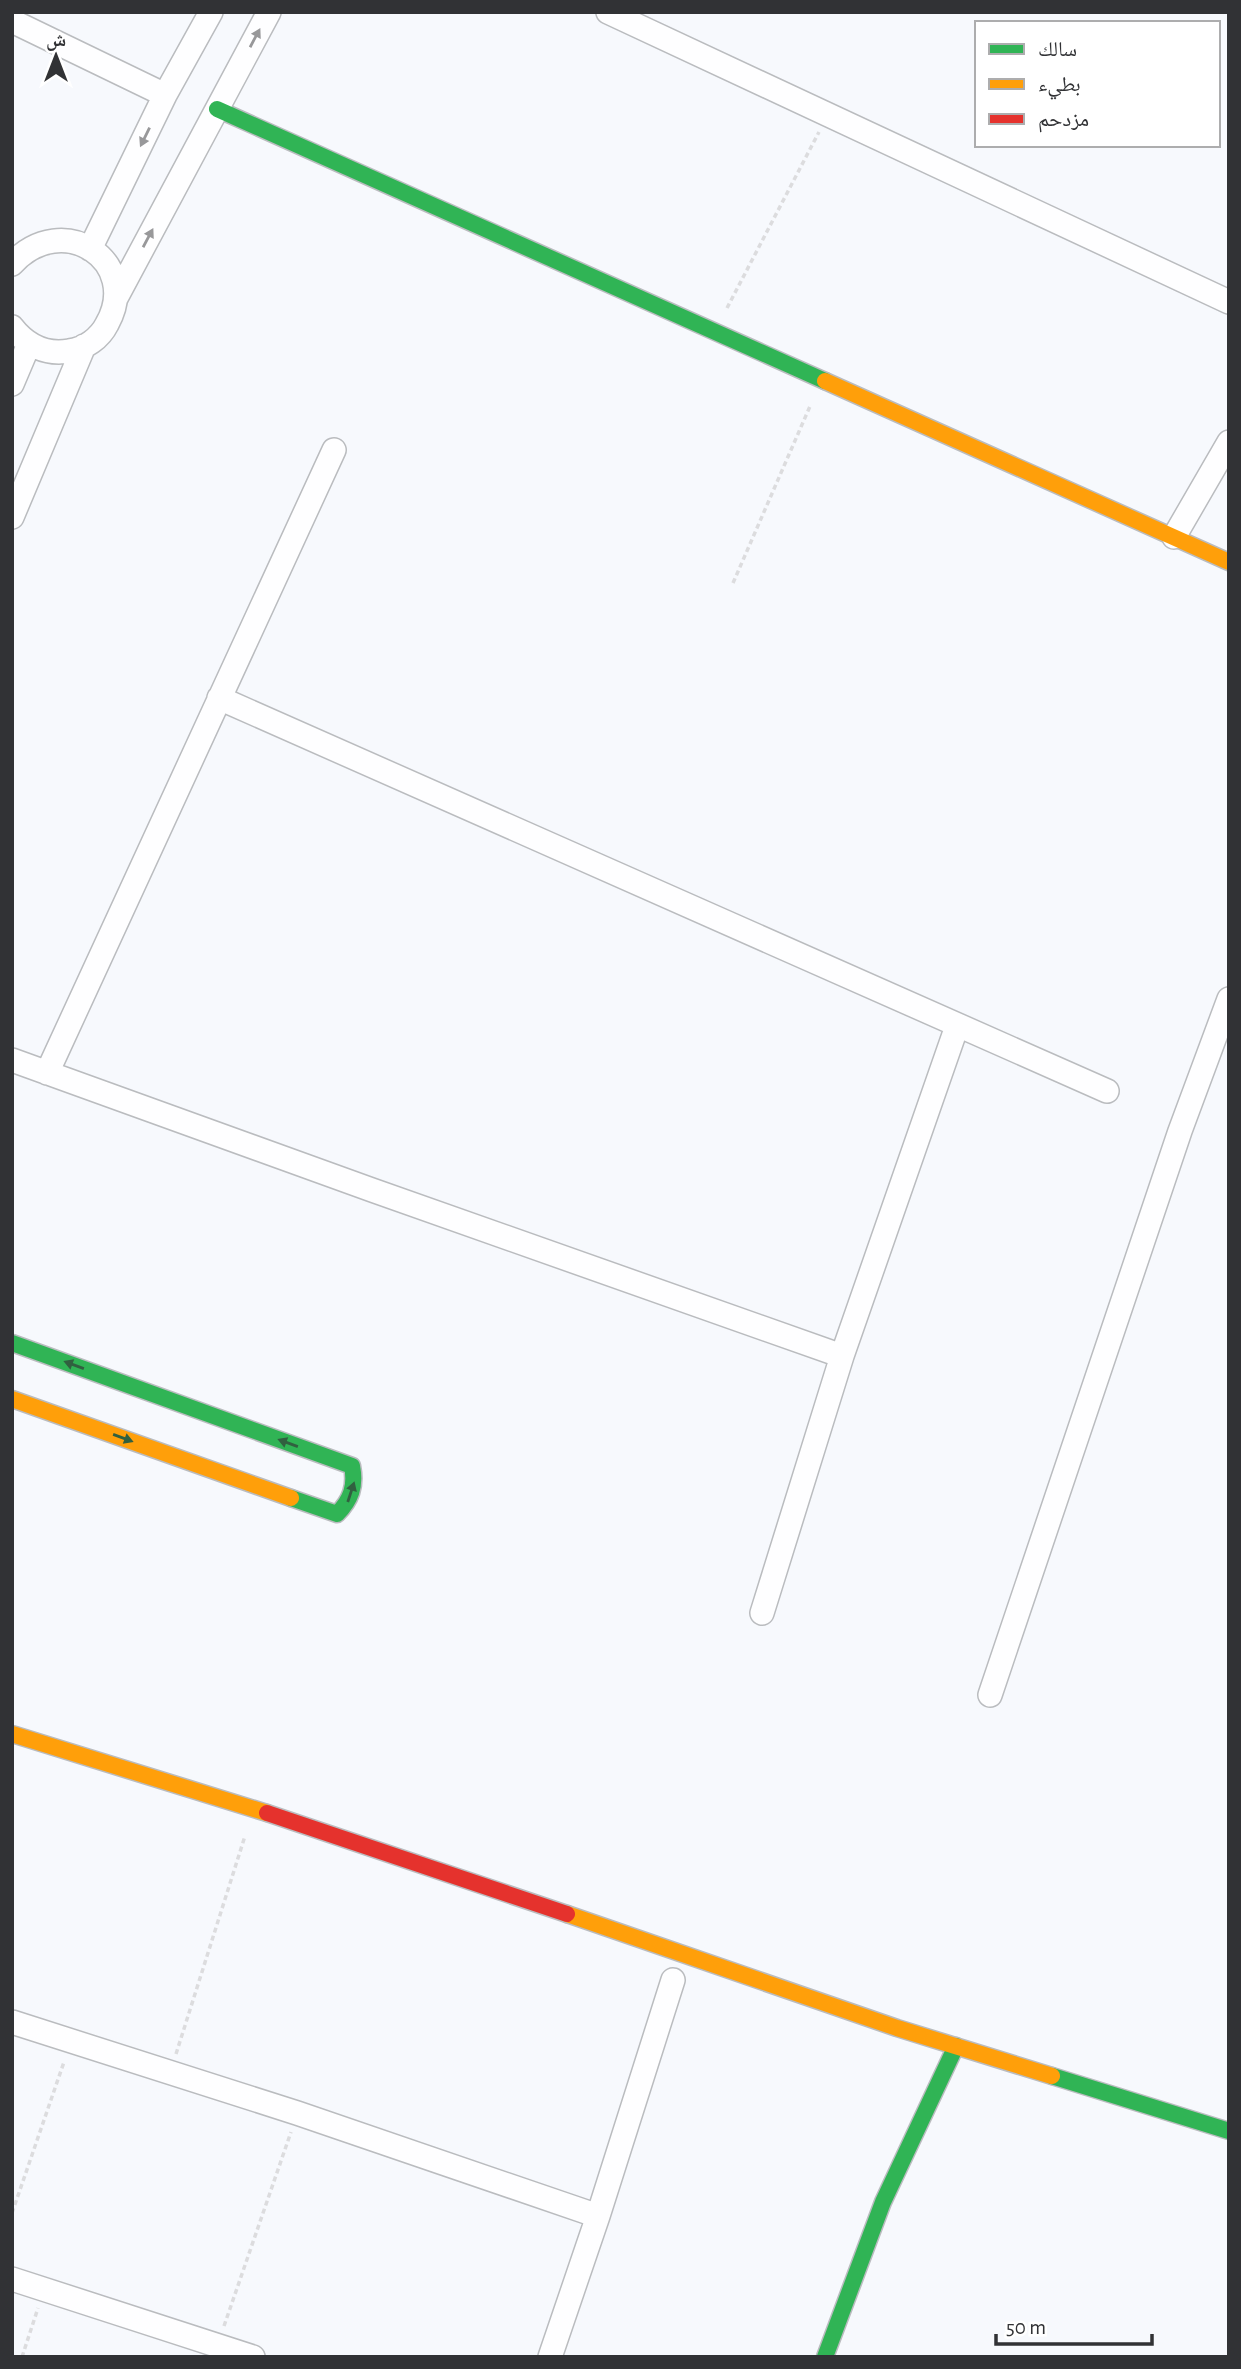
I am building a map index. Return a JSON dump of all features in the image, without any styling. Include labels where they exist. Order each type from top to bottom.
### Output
[{"type":"street","points":[[90,249],[165,95],[211,12]]},
{"type":"street","points":[[116,298],[269,12]]},
{"type":"street","points":[[608,12],[1229,302]]},
{"type":"street","points":[[12,21],[165,95]]},
{"type":"street","points":[[217,108],[1229,562]]},
{"type":"street","points":[[12,237],[34,245]]},
{"type":"street","points":[[12,264],[34,245],[48,241],[77,242],[101,258],[110,270],[116,298],[113,314],[103,331],[84,346],[62,352],[40,349],[29,344],[12,327]]},
{"type":"street","points":[[12,384],[29,344]]},
{"type":"street","points":[[12,517],[84,346]]},
{"type":"street","points":[[1174,537],[1229,442]]},
{"type":"street","points":[[47,1073],[334,450]]},
{"type":"street","points":[[219,698],[1107,1091]]},
{"type":"street","points":[[990,1695],[1180,1131],[1229,999]]},
{"type":"street","points":[[762,1613],[842,1356],[957,1026]]},
{"type":"street","points":[[12,1060],[842,1356]]},
{"type":"street","points":[[12,1343],[352,1466],[355,1480],[353,1493],[347,1505],[337,1514],[12,1399]]},
{"type":"street","points":[[12,1734],[326,1830],[776,1987],[1229,2131]]},
{"type":"street","points":[[550,2357],[673,1980]]},
{"type":"street","points":[[12,2022],[297,2113],[598,2216]]},
{"type":"street","points":[[825,2357],[883,2202],[956,2046]]},
{"type":"street","points":[[12,2279],[253,2357]]},
{"type":"path","points":[[715,332],[827,115]]},
{"type":"path","points":[[733,583],[822,380]]},
{"type":"path","points":[[170,2072],[245,1836]]},
{"type":"path","points":[[12,2213],[72,2040]]},
{"type":"path","points":[[217,2344],[297,2113]]},
{"type":"path","points":[[22,2357],[44,2289]]},
{"type":"traffic: fast","points":[[217,109],[825,381]]},
{"type":"traffic: fast","points":[[12,1343],[352,1466],[351,1492],[337,1514],[291,1498]]},
{"type":"traffic: fast","points":[[825,2357],[883,2202],[956,2046]]},
{"type":"traffic: fast","points":[[1052,2076],[1229,2131]]},
{"type":"traffic: slow","points":[[825,381],[1229,562]]},
{"type":"traffic: slow","points":[[12,1399],[291,1498]]},
{"type":"traffic: slow","points":[[12,1734],[267,1813]]},
{"type":"traffic: slow","points":[[567,1914],[897,2028],[1052,2076]]},
{"type":"traffic: jam","points":[[267,1813],[567,1914]]}]
